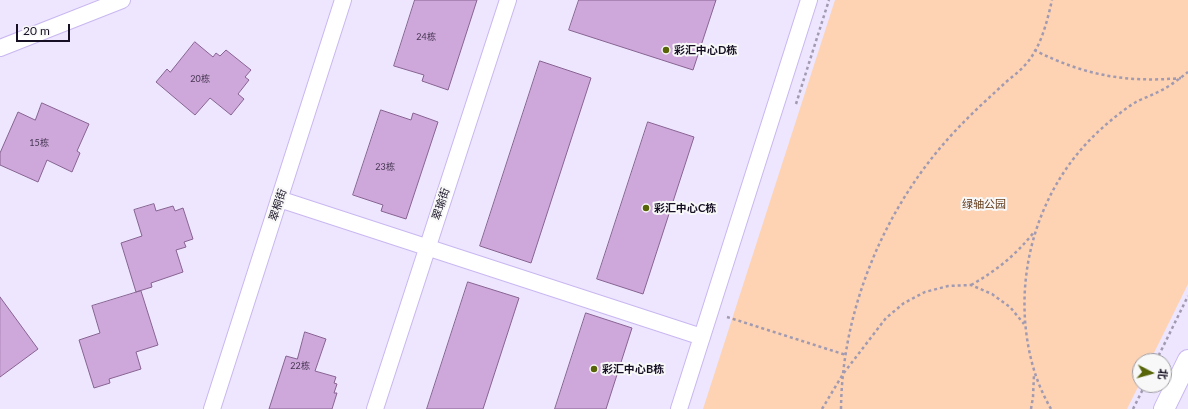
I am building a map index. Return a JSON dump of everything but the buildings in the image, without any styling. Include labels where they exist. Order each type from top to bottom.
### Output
[{"type":"street","points":[[0,48],[122,0]]},
{"type":"street","name":"翠桐街","points":[[212,409],[343,0]]},
{"type":"street","name":"翠瑜街","points":[[375,409],[508,0]]},
{"type":"street","points":[[679,409],[809,0]]},
{"type":"street","points":[[279,199],[702,337]]},
{"type":"street","points":[[1164,409],[1188,360]]},
{"type":"path","points":[[841,409],[843,374],[855,313],[863,284],[887,228],[919,175],[938,151],[958,128],[1027,64],[1039,43],[1047,21],[1052,0]]},
{"type":"path","points":[[1034,50],[1074,68],[1095,74],[1138,80],[1181,78]]},
{"type":"path","points":[[1051,409],[1034,371],[1025,325],[1024,301],[1025,277],[1029,254],[1044,208],[1068,167],[1082,148],[1099,131],[1117,115],[1137,102],[1160,91],[1188,72]]},
{"type":"path","points":[[971,285],[1000,267],[1025,244],[1036,230]]},
{"type":"path","points":[[822,409],[843,374],[886,318],[904,303],[925,292],[948,286],[971,285],[992,294],[1010,307],[1025,325]]},
{"type":"path","points":[[1160,353],[1188,296]]},
{"type":"path","points":[[727,317],[846,355]]},
{"type":"path","points":[[1031,409],[1034,371]]},
{"type":"path","points":[[1133,409],[1141,393]]},
{"type":"green space","name":"绿轴公园","points":[[835,0],[1188,0],[1188,284],[1154,353],[1132,353],[1132,393],[1135,393],[1127,409],[703,409]]},
{"type":"place","name":"彩汇中心D栋","points":[[666,50]]},
{"type":"place","name":"彩汇中心C栋","points":[[646,208]]},
{"type":"place","name":"彩汇中心B栋","points":[[594,369]]}]
